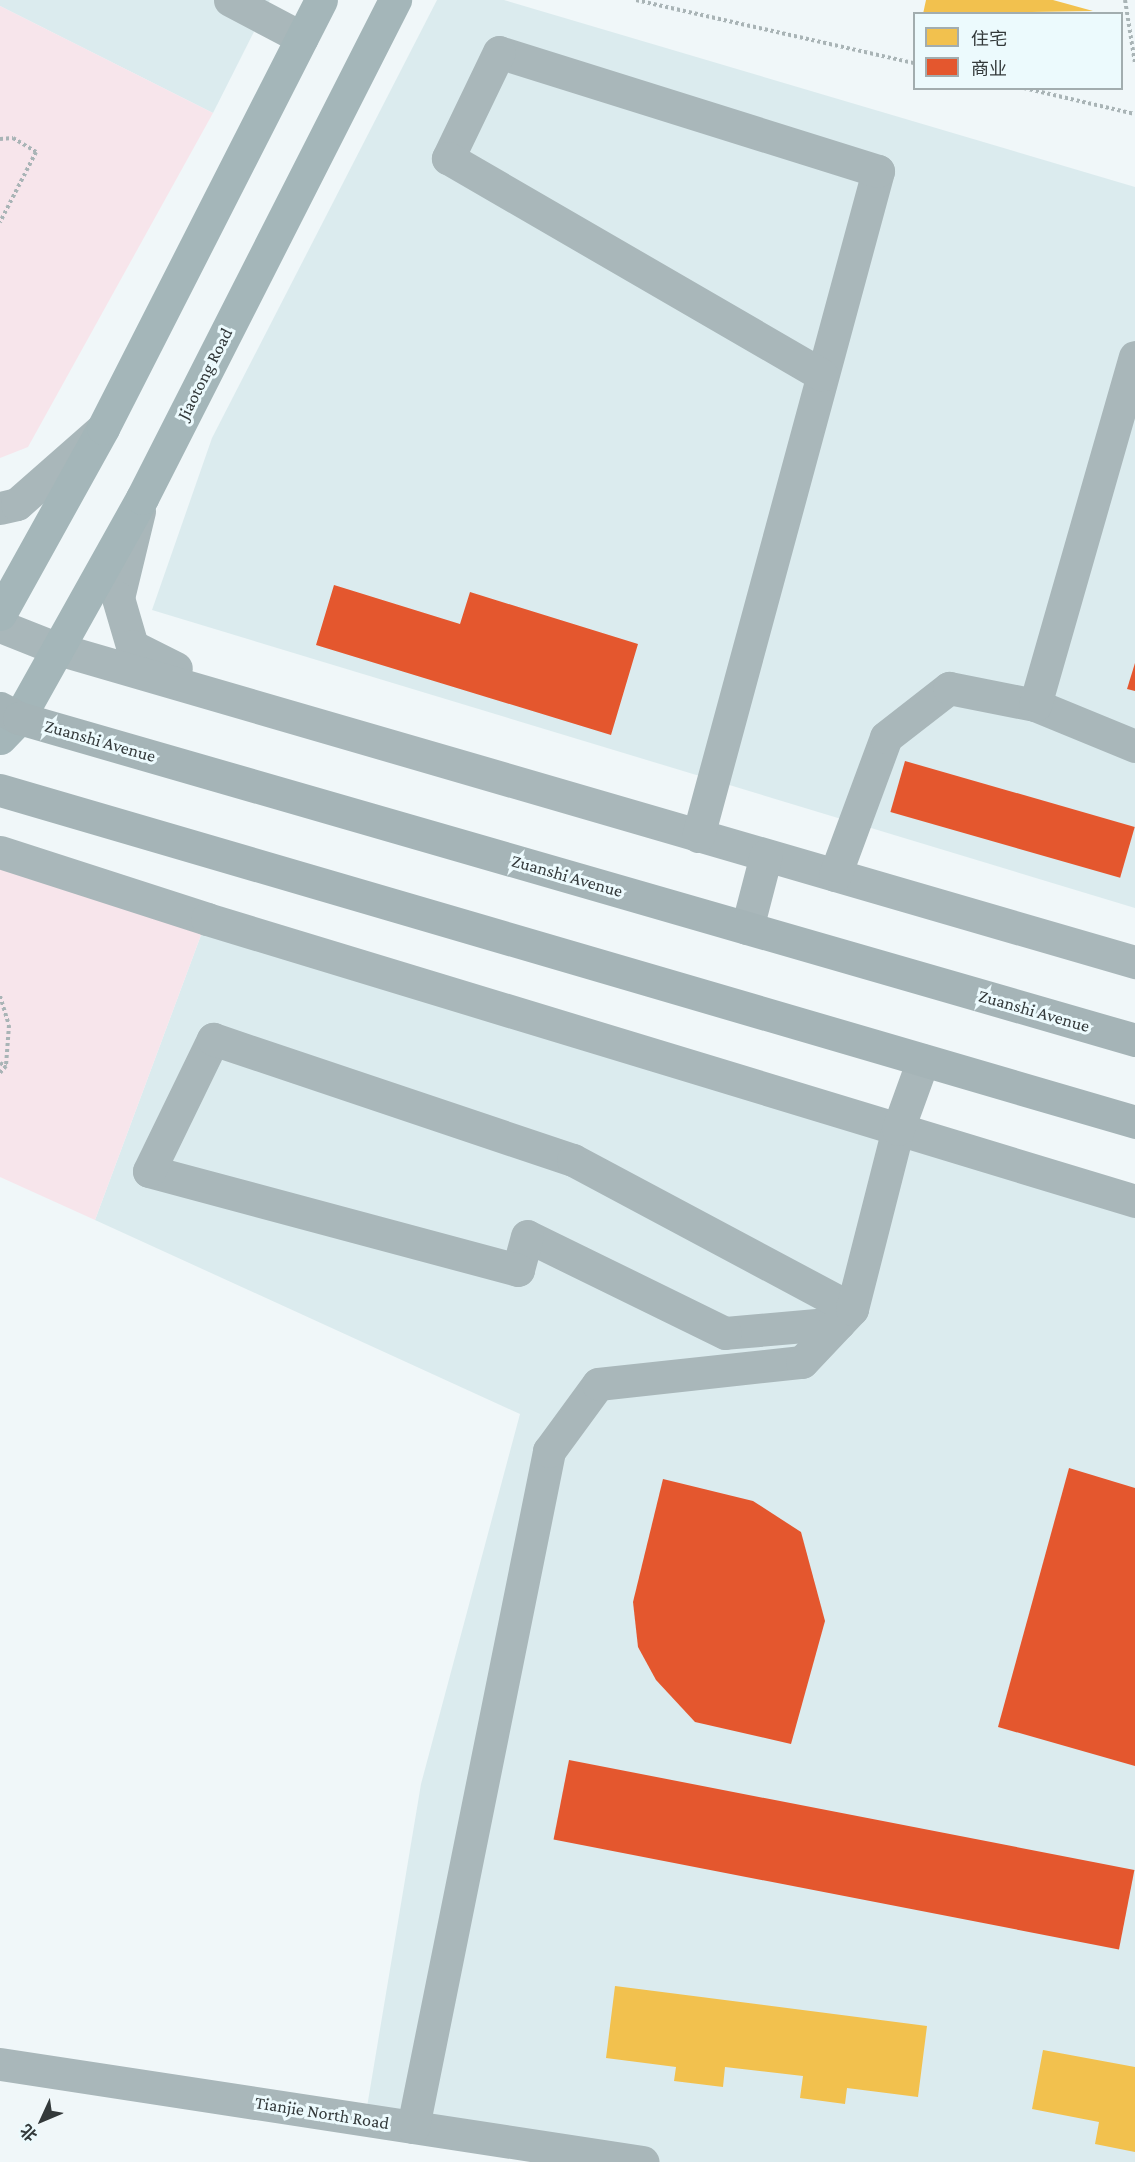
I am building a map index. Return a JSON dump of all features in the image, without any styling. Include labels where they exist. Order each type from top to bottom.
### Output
[{"type":"highway","name":"Zuanshi Avenue","points":[[6,721],[747,928],[1135,1040]]},
{"type":"highway","points":[[0,790],[1135,1122]]},
{"type":"main road","points":[[0,614],[103,428],[321,0]]},
{"type":"main road","name":"Jiaotong Road","points":[[6,721],[58,649],[142,498],[395,0]]},
{"type":"street","points":[[230,0],[302,38]]},
{"type":"street","points":[[698,836],[878,171],[499,52],[448,158],[822,375]]},
{"type":"street","points":[[1035,705],[1135,357]]},
{"type":"street","points":[[0,508],[17,504],[103,428]]},
{"type":"street","points":[[142,498],[118,598],[132,646],[241,702]]},
{"type":"street","points":[[0,626],[58,649],[1135,963]]},
{"type":"street","points":[[835,875],[886,737],[949,688],[1035,705],[1135,746]]},
{"type":"street","points":[[0,852],[107,888],[1135,1201]]},
{"type":"street","points":[[747,928],[766,855]]},
{"type":"street","points":[[0,868],[107,888]]},
{"type":"street","points":[[213,1039],[573,1160],[845,1316],[725,1333],[527,1236],[518,1270],[149,1171],[213,1039]]},
{"type":"street","points":[[413,2127],[549,1451],[598,1384],[802,1362],[845,1316],[898,1129],[923,1060]]},
{"type":"street","name":"Tianjie North Road","points":[[0,2064],[643,2162]]},
{"type":"path","points":[[636,0],[913,63]]},
{"type":"path","points":[[1125,0],[1135,63]]},
{"type":"path","points":[[1033,90],[1135,114]]},
{"type":"path","points":[[0,139],[14,138],[36,152],[0,222]]},
{"type":"path","points":[[0,996],[9,1025],[6,1066],[0,1072]]},
{"type":"path","points":[[0,1064],[6,1066]]},
{"type":"shaded area","points":[[0,0],[270,0],[213,113],[0,6]]},
{"type":"shaded area","points":[[437,0],[504,0],[1135,187],[1135,908],[152,610],[212,438]]},
{"type":"shaded area","points":[[0,6],[213,113],[28,447],[0,458]]},
{"type":"shaded area","points":[[0,868],[207,919],[95,1220],[0,1177]]},
{"type":"shaded area","points":[[207,919],[1135,1201],[1135,2162],[643,2162],[365,2119],[421,1784],[520,1414],[95,1220]]},
{"type":"building: 住宅","points":[[926,0],[1053,0],[1093,11],[1036,12],[923,12]]},
{"type":"building: 住宅","points":[[615,1986],[927,2026],[918,2097],[847,2088],[845,2104],[800,2098],[803,2076],[725,2067],[723,2087],[674,2081],[676,2067],[606,2058]]},
{"type":"building: 住宅","points":[[1043,2050],[1135,2067],[1135,2152],[1095,2144],[1099,2122],[1032,2109]]},
{"type":"building: 商业","points":[[334,585],[460,624],[470,592],[638,644],[611,735],[316,645]]},
{"type":"building: 商业","points":[[1135,663],[1135,691],[1127,689]]},
{"type":"building: 商业","points":[[905,761],[1135,827],[1120,878],[890,812]]},
{"type":"building: 商业","points":[[1069,1468],[1135,1488],[1135,1766],[998,1727]]},
{"type":"building: 商业","points":[[663,1479],[753,1501],[801,1532],[825,1621],[791,1744],[695,1722],[656,1680],[638,1647],[633,1602]]},
{"type":"building: 商业","points":[[569,1760],[1134,1870],[1119,1949],[554,1840]]}]
